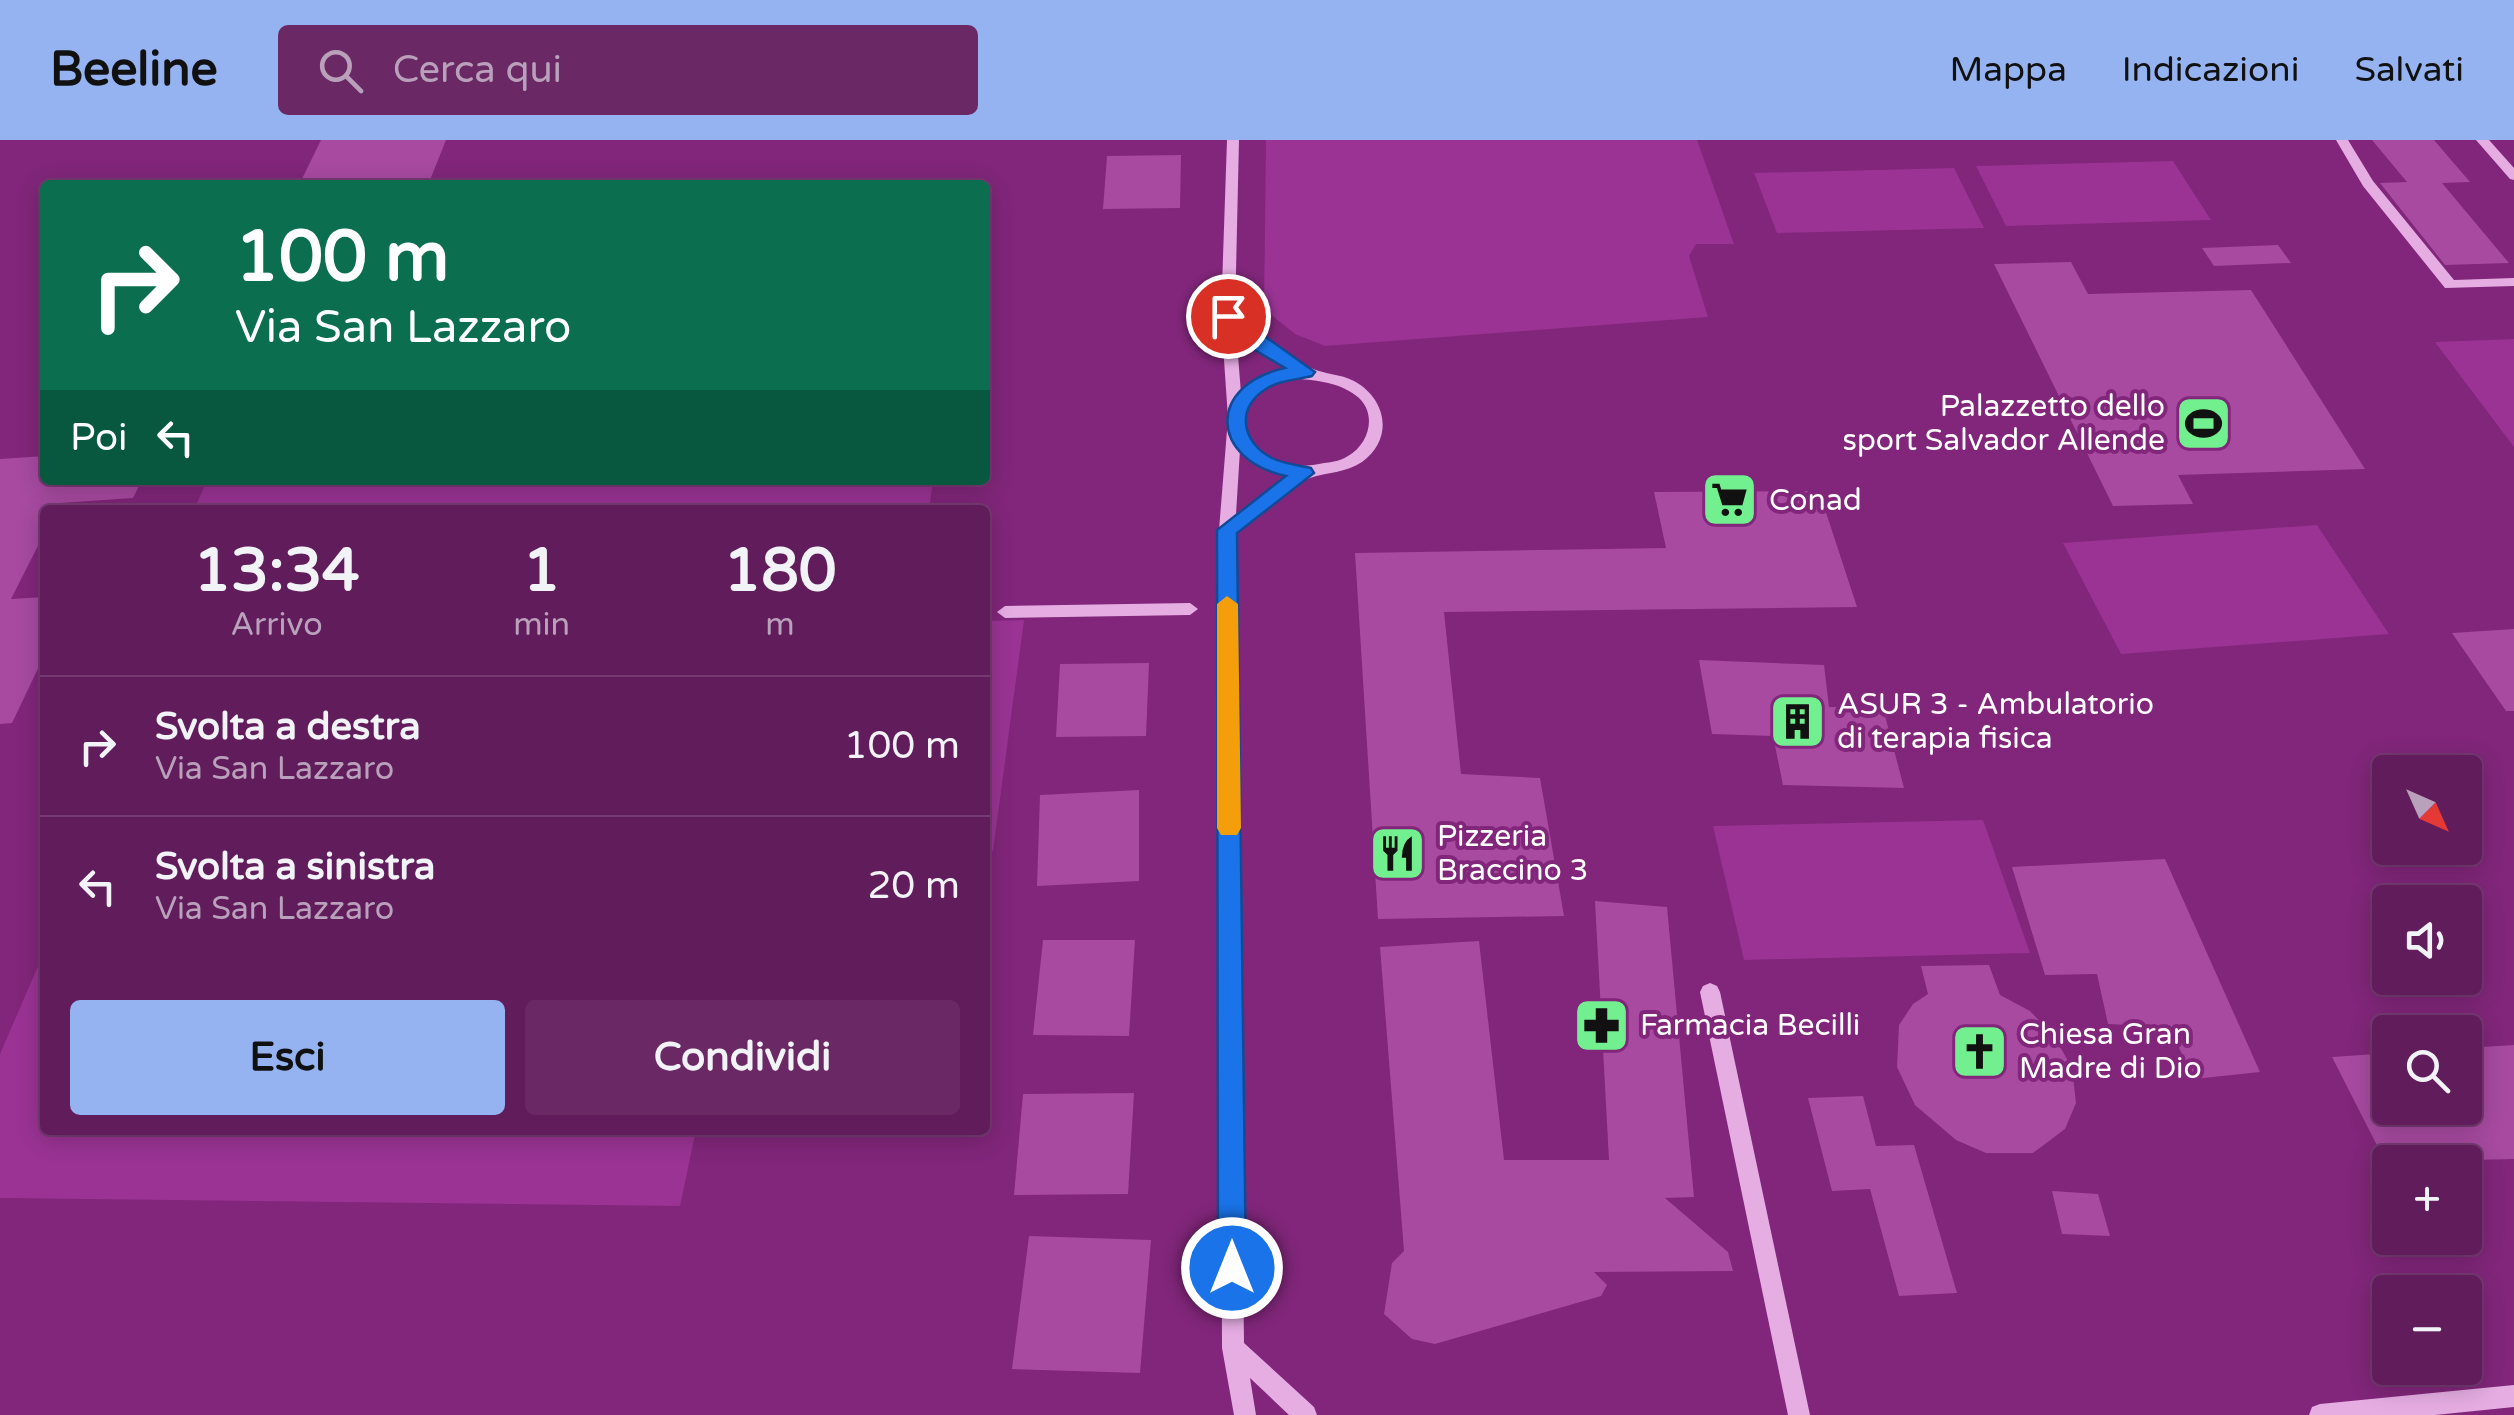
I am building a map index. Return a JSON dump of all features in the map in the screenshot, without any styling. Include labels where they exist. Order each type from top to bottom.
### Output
[{"type":"street","points":[[1228,316],[1261,346],[1306,372],[1350,383],[1368,397],[1376,414],[1374,438],[1362,454],[1329,470],[1304,473],[1269,466],[1250,453],[1237,435],[1228,316],[1233,140]]},
{"type":"street","points":[[2342,140],[2368,183],[2450,285],[2514,282]]},
{"type":"street","points":[[2482,140],[2514,176]]},
{"type":"street","points":[[1246,1415],[1233,1348],[1227,530],[1234,418],[1244,396],[1282,374],[1306,372]]},
{"type":"street","points":[[1227,530],[1304,473]]},
{"type":"street","points":[[1005,612],[1190,608]]},
{"type":"street","points":[[1710,992],[1799,1415]]},
{"type":"street","points":[[1233,1348],[1306,1415]]},
{"type":"street","points":[[2320,1415],[2514,1396]]},
{"type":"shaded area","points":[[1266,140],[1697,140],[1734,244],[1696,244],[1689,256],[1708,317],[1325,346],[1295,334],[1264,309]]},
{"type":"shaded area","points":[[2173,161],[2211,220],[2006,226],[1976,166]]},
{"type":"shaded area","points":[[1954,168],[1984,228],[1777,233],[1754,173]]},
{"type":"shaded area","points":[[2514,339],[2514,447],[2435,342]]},
{"type":"shaded area","points":[[205,485],[932,485],[930,505],[196,505]]},
{"type":"shaded area","points":[[2317,525],[2389,634],[2121,654],[2063,543]]},
{"type":"shaded area","points":[[1024,620],[990,851],[990,621]]},
{"type":"shaded area","points":[[1983,820],[2030,953],[1744,960],[1713,826]]},
{"type":"shaded area","points":[[40,962],[40,1135],[695,1135],[680,1206],[0,1198],[0,1054]]},
{"type":"building","points":[[321,140],[446,140],[430,180],[301,180]]},
{"type":"building","points":[[2372,140],[2434,140],[2470,182],[2442,183],[2509,263],[2445,265],[2380,183],[2407,182]]},
{"type":"building","points":[[1181,155],[1180,208],[1103,209],[1107,156]]},
{"type":"building","points":[[2278,245],[2291,263],[2214,266],[2202,248]]},
{"type":"building","name":"Palazzetto dello sport Salvador Allende","points":[[2071,262],[2088,294],[2251,290],[2365,469],[2178,475],[2193,504],[2113,506],[1994,264]]},
{"type":"building","points":[[40,456],[40,485],[140,485],[133,498],[40,505],[40,542],[11,599],[40,597],[40,664],[12,723],[0,724],[0,459]]},
{"type":"building","points":[[1819,491],[1857,607],[1444,612],[1461,774],[1540,778],[1564,916],[1378,919],[1355,553],[1666,548],[1654,492]]},
{"type":"building","points":[[2514,629],[2514,711],[2506,711],[2452,633]]},
{"type":"building","name":"ASUR 3 - Ambulatorio di terapia fisica","points":[[1699,660],[1824,665],[1829,707],[1883,708],[1904,788],[1783,785],[1773,736],[1712,734]]},
{"type":"building","points":[[1149,663],[1146,736],[1056,737],[1060,664]]},
{"type":"building","points":[[1139,790],[1139,881],[1037,886],[1040,795]]},
{"type":"building","points":[[2165,859],[2260,1072],[2194,1079],[2169,1027],[2108,1024],[2097,974],[2045,975],[2012,867]]},
{"type":"building","points":[[1595,901],[1667,907],[1694,1197],[1665,1198],[1728,1252],[1733,1271],[1594,1272],[1607,1285],[1601,1296],[1435,1344],[1412,1339],[1384,1314],[1392,1263],[1404,1251],[1380,947],[1479,941],[1504,1160],[1609,1160]]},
{"type":"building","points":[[1043,940],[1135,940],[1129,1036],[1033,1035]]},
{"type":"building","name":"Chiesa Gran Madre di Dio","points":[[1989,965],[2000,995],[2030,1011],[2054,1036],[2072,1068],[2076,1103],[2065,1129],[2033,1153],[1986,1153],[1956,1140],[1915,1105],[1897,1067],[1899,1025],[1913,1004],[1928,994],[1921,966]]},
{"type":"building","points":[[2514,1045],[2514,1159],[2482,1160],[2482,1145],[2377,1145],[2332,1057],[2372,1054],[2372,1125],[2482,1125],[2482,1047]]},
{"type":"building","points":[[1134,1093],[1128,1194],[1014,1195],[1023,1094]]},
{"type":"building","points":[[1863,1096],[1876,1146],[1914,1145],[1957,1293],[1899,1296],[1870,1189],[1832,1191],[1808,1098]]},
{"type":"building","points":[[2052,1191],[2098,1194],[2110,1236],[2062,1234]]},
{"type":"building","points":[[1029,1236],[1151,1240],[1140,1373],[1012,1369]]},
{"type":"slow traffic","points":[[1227,604],[1229,828]]},
{"type":"place","name":"Palazzetto dello sport Salvador Allende","points":[[2204,423]]},
{"type":"place","name":"Conad","points":[[1730,500]]},
{"type":"place","name":"ASUR 3 - Ambulatorio di terapia fisica","points":[[1798,721]]},
{"type":"place","name":"Pizzeria Braccino 3","points":[[1398,853]]},
{"type":"place","name":"Farmacia Becilli","points":[[1601,1025]]},
{"type":"place","name":"Chiesa Gran Madre di Dio","points":[[1980,1051]]},
{"type":"route","points":[[1228,316],[1261,346],[1306,372],[1282,374],[1260,384],[1244,396],[1234,418],[1237,435],[1250,453],[1269,466],[1304,473],[1227,530],[1232,1268]]}]
